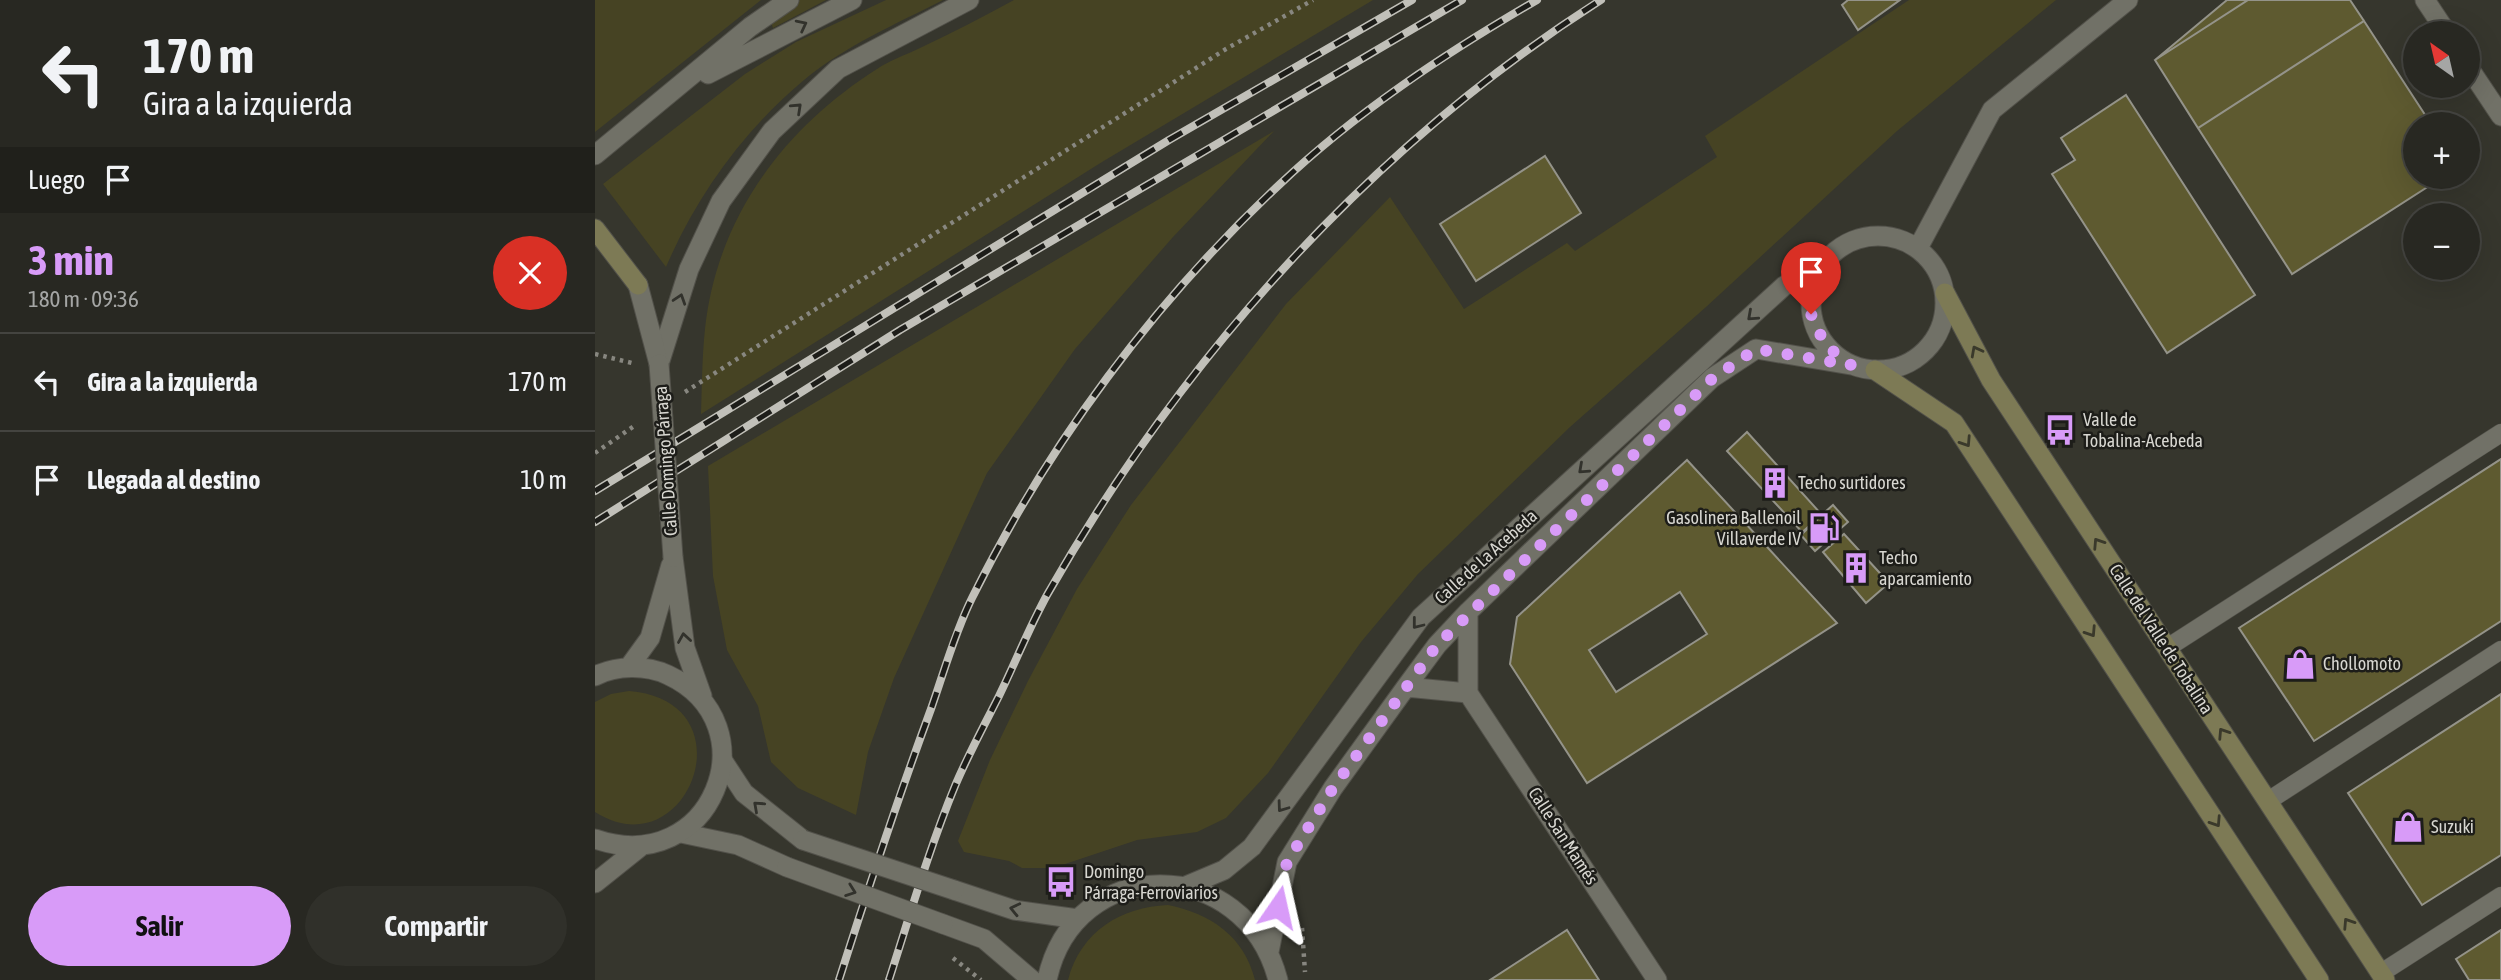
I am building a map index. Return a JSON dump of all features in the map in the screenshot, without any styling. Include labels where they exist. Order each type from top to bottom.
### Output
[{"type":"main road","points":[[595,229],[638,285]]},
{"type":"main road","name":"Calle del Valle de Tobalina","points":[[1945,293],[1991,380],[2383,977]]},
{"type":"main road","points":[[1875,370],[1954,423],[2319,980]]},
{"type":"street","points":[[595,155],[676,91],[750,27],[789,0]]},
{"type":"street","points":[[676,91],[852,0]]},
{"type":"street","points":[[659,364],[689,269],[721,201],[772,131],[838,69],[969,0]]},
{"type":"street","points":[[1918,248],[1992,110],[2128,0]]},
{"type":"street","points":[[2425,0],[2439,21]]},
{"type":"street","points":[[2480,84],[2501,116]]},
{"type":"street","points":[[1880,235],[1897,238],[1918,248],[1938,271],[1945,293],[1944,317],[1939,333],[1926,350],[1906,364],[1875,370],[1851,365],[1834,355],[1819,336],[1811,314],[1814,282],[1826,261],[1847,243],[1880,235]]},
{"type":"street","name":"Calle de La Acebeda","points":[[1186,886],[1224,870],[1252,847],[1421,617],[1784,286],[1826,261]]},
{"type":"street","points":[[638,285],[659,364]]},
{"type":"street","name":"Calle de La Acebeda","points":[[1269,952],[1287,862],[1333,788],[1406,687],[1437,645],[1468,612],[1712,379],[1756,349],[1851,365]]},
{"type":"street","name":"Calle Domingo Párraga","points":[[659,364],[673,557],[685,648],[705,703],[719,730],[723,761]]},
{"type":"street","name":"Calle Domingo Párraga","points":[[629,667],[650,638],[673,557]]},
{"type":"street","points":[[1406,687],[1468,693],[1468,612]]},
{"type":"street","points":[[595,676],[629,667],[667,674],[684,683],[705,703]]},
{"type":"street","name":"Calle San Mamés","points":[[1468,693],[1657,980]]},
{"type":"street","points":[[723,761],[744,793],[803,841],[1014,910],[1079,919]]},
{"type":"street","points":[[595,839],[615,846],[641,847],[662,843],[681,833],[711,803],[723,761]]},
{"type":"street","points":[[681,833],[738,845],[787,867],[984,939],[1032,980]]},
{"type":"street","points":[[595,883],[641,847]]},
{"type":"street","points":[[1047,980],[1062,940],[1079,919],[1101,901],[1128,889],[1157,884],[1186,886],[1212,894],[1235,909],[1255,928],[1269,952],[1278,980]]},
{"type":"lane","points":[[2167,648],[2501,433]]},
{"type":"lane","points":[[2267,801],[2501,650]]},
{"type":"lane","points":[[2383,977],[2501,895]]},
{"type":"path","points":[[681,395],[1226,49],[1313,0]]},
{"type":"path","points":[[595,354],[631,363],[659,364]]},
{"type":"path","points":[[595,453],[647,417]]},
{"type":"path","points":[[946,953],[982,980]]},
{"type":"shaded area","points":[[595,0],[761,0],[595,132]]},
{"type":"shaded area","points":[[800,0],[826,0],[773,28],[771,22]]},
{"type":"shaded area","points":[[886,0],[943,0],[836,57],[782,99],[742,142],[707,189],[666,267],[603,184],[745,74],[796,42]]},
{"type":"shaded area","points":[[1014,0],[1373,0],[1102,162],[701,414],[704,340],[712,288],[724,249],[740,213],[761,179],[785,148],[843,93],[887,63]]},
{"type":"shaded area","points":[[1909,0],[2056,0],[1897,131],[1706,307],[1570,427],[1418,574],[1361,642],[1268,773],[1226,818],[1197,832],[1137,840],[1053,868],[1022,868],[1009,861],[964,852],[958,841],[990,760],[1028,681],[1077,589],[1131,505],[1286,304],[1390,197],[1464,309],[1567,243],[1575,251],[1717,157],[1705,136]]},
{"type":"shaded area","points":[[1274,131],[1173,237],[1075,349],[987,473],[894,678],[868,752],[856,815],[798,788],[771,762],[758,706],[727,650],[713,576],[708,466]]},
{"type":"shaded area","points":[[629,691],[667,701],[689,722],[697,749],[693,777],[679,802],[657,819],[628,824],[595,812],[595,702],[611,694]]},
{"type":"shaded area","points":[[1168,905],[1198,914],[1223,929],[1243,951],[1255,980],[1068,980],[1083,948],[1105,925],[1134,911]]},
{"type":"building","points":[[1848,0],[1900,0],[1858,30],[1842,5]]},
{"type":"building","points":[[2227,0],[2248,0],[2155,60]]},
{"type":"building","points":[[2248,0],[2350,0],[2364,21],[2198,128],[2155,60]]},
{"type":"building","points":[[2364,21],[2403,81],[2403,98],[2414,98],[2423,112],[2403,112],[2403,189],[2424,189],[2292,274],[2198,128]]},
{"type":"building","points":[[2126,95],[2255,295],[2167,353],[2052,174],[2075,160],[2061,138]]},
{"type":"building","points":[[1545,156],[1581,213],[1476,281],[1440,224]]},
{"type":"building","name":"Techo surtidores","points":[[1747,432],[1822,515],[1803,533],[1727,451]]},
{"type":"building","points":[[2501,459],[2501,621],[2314,741],[2239,628]]},
{"type":"building","points":[[1687,460],[1837,623],[1587,783],[1510,664],[1517,617]],"holes":[[[1680,592],[1707,634],[1616,692],[1589,650]]]},
{"type":"building","name":"Gasolinera Ballenoil Villaverde IV","points":[[1833,505],[1848,522],[1815,551],[1800,534]]},
{"type":"building","name":"Techo aparcamiento","points":[[1844,534],[1889,583],[1866,603],[1823,552]]},
{"type":"building","points":[[2501,694],[2501,855],[2422,905],[2348,793]]},
{"type":"building","points":[[1567,930],[1599,980],[1490,980]]},
{"type":"building","points":[[2501,930],[2501,980],[2469,980],[2456,959]]},
{"type":"railway","points":[[595,491],[1169,140],[1412,0]]},
{"type":"railway","points":[[595,522],[900,330],[1462,0]]},
{"type":"railway","points":[[839,980],[895,810],[966,611],[1035,485],[1107,377],[1189,277],[1233,230],[1308,158],[1403,85],[1537,0]]},
{"type":"railway","points":[[889,980],[928,858],[955,786],[1034,620],[1100,507],[1158,423],[1221,341],[1288,264],[1360,190],[1436,122],[1516,58],[1601,0]]},
{"type":"place","name":"Valle de Tobalina-Acebeda","points":[[2060,430]]},
{"type":"place","name":"Techo surtidores","points":[[1775,483]]},
{"type":"place","name":"Gasolinera Ballenoil Villaverde IV","points":[[1824,528]]},
{"type":"place","name":"Techo aparcamiento","points":[[1856,568]]},
{"type":"place","name":"Chollomoto","points":[[2300,664]]},
{"type":"place","name":"Suzuki","points":[[2408,827]]},
{"type":"place","name":"Domingo Párraga-Ferroviarios","points":[[1061,882]]},
{"type":"route","points":[[1278,907],[1287,862],[1333,788],[1437,645],[1468,612],[1712,379],[1756,349],[1851,365],[1834,355],[1819,336],[1811,314]]}]
